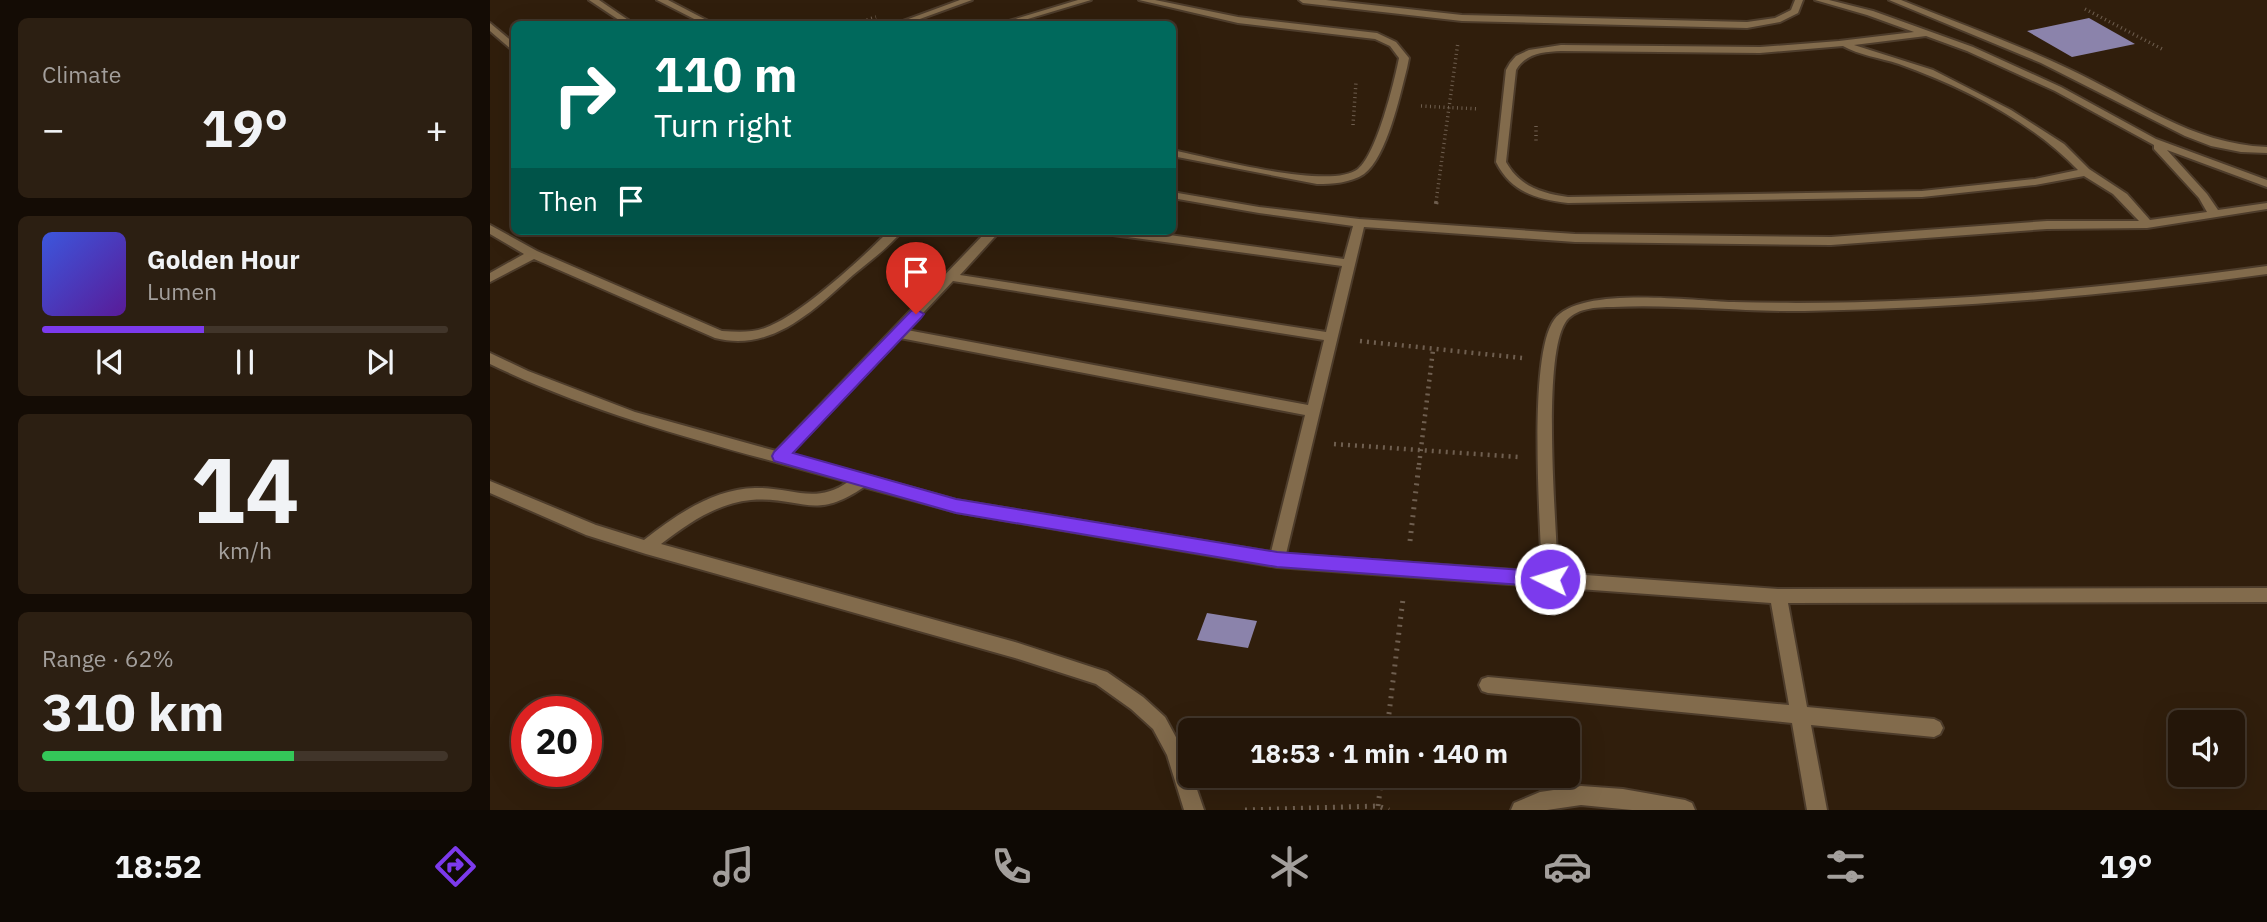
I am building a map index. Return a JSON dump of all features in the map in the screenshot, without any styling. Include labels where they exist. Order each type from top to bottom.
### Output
[{"type":"lane","points":[[593,0],[625,21]]},
{"type":"lane","points":[[661,0],[704,21]]},
{"type":"lane","points":[[908,21],[968,0]]},
{"type":"lane","points":[[1013,21],[1086,0]]},
{"type":"lane","points":[[1143,0],[1238,20],[1361,33],[1384,39],[1400,49],[1404,58],[1393,104],[1372,160],[1356,174],[1342,179],[1310,180],[1176,154]]},
{"type":"lane","points":[[1303,0],[1462,18],[1747,25],[1788,16],[1795,11],[1799,0]]},
{"type":"lane","points":[[1819,0],[1870,13],[1929,33],[2058,89],[2152,141],[2267,184]]},
{"type":"lane","points":[[1856,0],[1870,13]]},
{"type":"lane","points":[[1893,0],[2066,71],[2194,137],[2233,148],[2267,150]]},
{"type":"lane","points":[[490,26],[511,44]]},
{"type":"lane","points":[[1929,33],[1839,44],[1735,51],[1546,49],[1521,57],[1514,63],[1501,162],[1507,176],[1521,188],[1568,200],[1922,194],[2035,182],[2087,172]]},
{"type":"lane","points":[[1839,44],[1894,60],[1961,88],[2056,143],[2087,172],[2128,200],[2147,224]]},
{"type":"lane","points":[[2152,141],[2178,166],[2215,215]]},
{"type":"lane","points":[[1176,196],[1359,223],[1575,238],[1831,241],[2047,225],[2147,224],[2267,206]]},
{"type":"lane","points":[[1277,559],[1359,223]]},
{"type":"lane","points":[[490,229],[533,254],[720,335],[753,337],[789,324],[891,235]]},
{"type":"lane","points":[[780,456],[990,235]]},
{"type":"lane","points":[[1142,235],[1349,263]]},
{"type":"lane","points":[[490,278],[533,254]]},
{"type":"lane","points":[[1550,579],[1547,379],[1551,335],[1560,320],[1576,309],[1598,303],[1800,307],[2000,300],[2167,284],[2267,270]]},
{"type":"lane","points":[[950,277],[1331,337]]},
{"type":"lane","points":[[899,333],[1313,411]]},
{"type":"lane","points":[[490,358],[523,374],[631,416],[956,506],[1277,559],[1777,596],[2267,594]]},
{"type":"lane","points":[[646,547],[672,526],[698,511],[726,500],[752,494],[805,503],[821,502],[839,497],[861,481]]},
{"type":"lane","points":[[490,487],[592,530],[646,547],[1016,650],[1101,678],[1137,703],[1159,723],[1175,752],[1194,810]]},
{"type":"lane","points":[[1777,596],[1817,810]]},
{"type":"lane","points":[[1488,685],[1934,727]]},
{"type":"lane","points":[[1521,810],[1540,800],[1574,795],[1612,798],[1685,810]]},
{"type":"path","points":[[2085,9],[2164,50]]},
{"type":"path","points":[[1433,228],[1462,18]]},
{"type":"path","points":[[1353,125],[1356,82]]},
{"type":"path","points":[[1354,102],[1506,111]]},
{"type":"path","points":[[1331,337],[1433,350],[1549,360]]},
{"type":"path","points":[[1306,442],[1547,460]]},
{"type":"path","points":[[1378,806],[1380,788]]},
{"type":"path","points":[[1245,810],[1378,806],[1389,810]]},
{"type":"building","points":[[2089,18],[2135,44],[2072,57],[2027,31]]},
{"type":"building","points":[[1207,613],[1257,621],[1248,648],[1197,640]]},
{"type":"route","points":[[916,314],[780,456],[956,506],[1277,559],[1550,579]]}]
